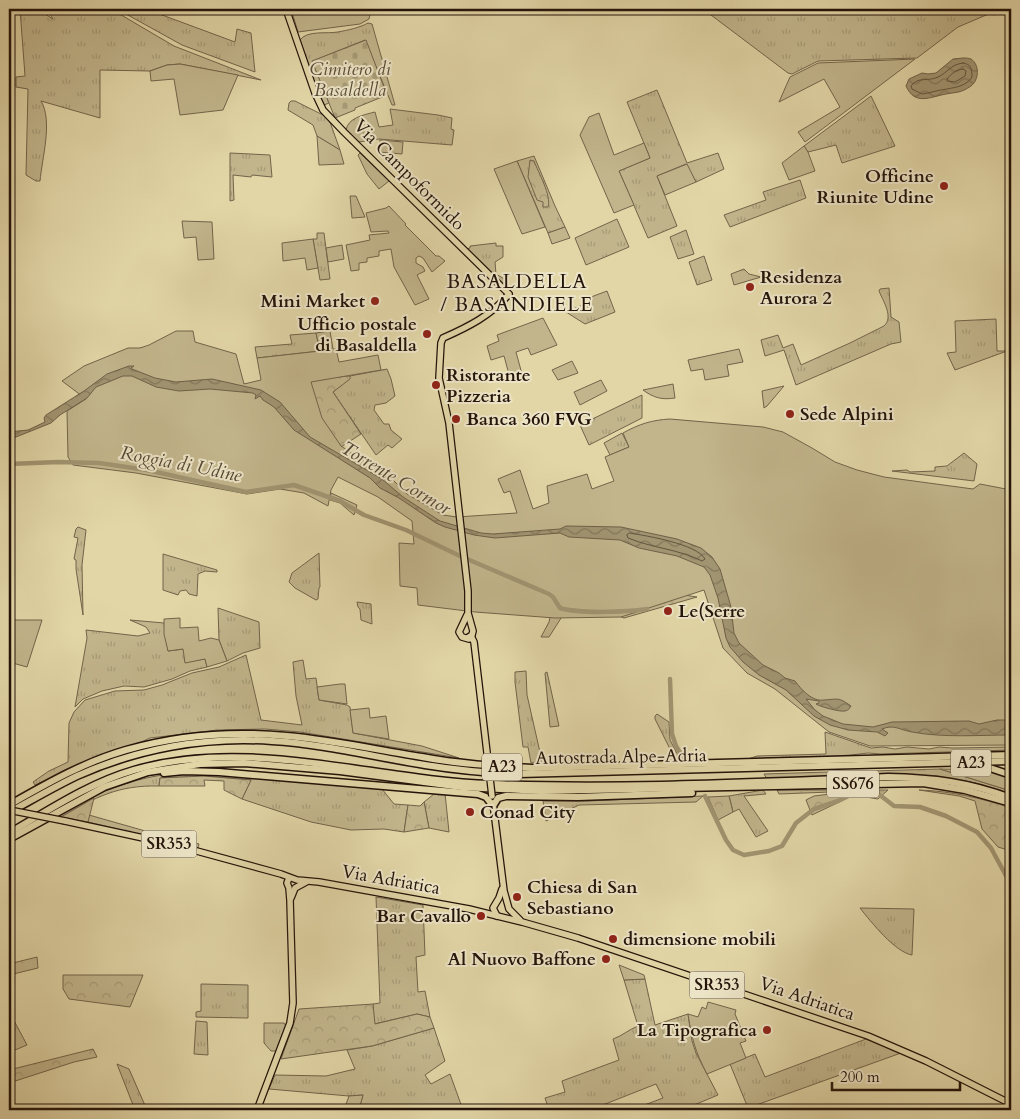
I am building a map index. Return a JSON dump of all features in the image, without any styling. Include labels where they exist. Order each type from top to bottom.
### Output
[{"type":"highway","name":"Autostrada Alpe-Adria","points":[[9,804],[65,775],[123,751],[178,739],[228,734],[302,737],[469,764],[532,768],[1011,755]]},
{"type":"highway","name":"Autostrada Alpe-Adria","points":[[9,811],[60,784],[110,763],[149,752],[205,742],[231,740],[284,742],[463,770],[519,774],[1011,761]]},
{"type":"highway","name":"A23","points":[[9,832],[110,779],[132,770],[200,758],[245,758],[342,766],[498,787]]},
{"type":"highway","name":"A23","points":[[9,839],[104,787],[148,772],[200,764],[244,763],[340,771],[430,784],[498,787]]},
{"type":"highway","points":[[931,764],[947,767],[981,767],[1011,775]]},
{"type":"highway","name":"A23","points":[[132,777],[184,771],[236,773],[478,794],[486,797],[493,806]]},
{"type":"highway","name":"SS676","points":[[693,786],[888,777],[934,778],[960,782],[1011,798]]},
{"type":"highway","name":"SS676","points":[[498,787],[753,787],[923,783],[965,790],[1011,803]]},
{"type":"highway","points":[[493,806],[498,798],[506,796],[614,796],[753,787]]},
{"type":"main road","name":"Via Campoformido","points":[[286,9],[309,81],[323,110],[509,294],[484,317],[444,338],[441,343],[439,375],[449,423],[469,598],[468,612]]},
{"type":"main road","points":[[468,612],[473,631],[469,637],[463,638],[459,634],[459,630],[468,612]]},
{"type":"main road","points":[[462,625],[467,624],[471,627]]},
{"type":"main road","points":[[469,637],[475,651],[502,885],[509,907],[508,914],[499,917],[494,912],[502,885]]},
{"type":"main road","name":"Via Adriatica","points":[[9,811],[143,837],[294,878],[293,885]]},
{"type":"main road","name":"Via Adriatica","points":[[272,871],[293,885],[308,881],[469,909],[522,922],[660,965],[859,1033],[909,1054],[1011,1104]]},
{"type":"main road","points":[[257,1110],[290,1023],[294,1004],[290,900],[293,885]]},
{"type":"main road","name":"SR353","points":[[495,905],[501,901],[509,907]]},
{"type":"main road","name":"Via Adriatica","points":[[469,909],[486,909],[495,905]]},
{"type":"main road","name":"Via Adriatica","points":[[509,907],[522,922]]},
{"type":"green space","points":[[20,9],[37,9],[53,19],[50,14],[51,9],[111,9],[174,46],[261,80],[180,64],[167,65],[150,71],[100,70],[100,118],[41,101],[46,119],[46,140],[40,181],[36,181],[26,175],[28,89],[16,87],[16,77],[25,76]]},
{"type":"green space","points":[[117,9],[146,9],[235,42],[237,29],[251,33],[255,72],[182,45]]},
{"type":"green space","points":[[291,9],[371,10],[369,19],[360,24],[298,32]]},
{"type":"green space","points":[[703,9],[1011,9],[994,15],[991,13],[958,27],[917,58],[818,61],[792,74],[788,73]]},
{"type":"green space","points":[[368,23],[372,24],[395,105],[392,105],[365,40],[313,61],[329,103],[324,105],[317,91],[300,40],[307,35],[338,32],[357,28]]},
{"type":"green space","name":"Cimitero di Basaldella","points":[[366,40],[387,95],[335,118],[312,61]]},
{"type":"green space","points":[[915,59],[805,142],[798,132],[840,107],[824,79],[779,102],[790,77],[818,63]]},
{"type":"green space","points":[[180,64],[238,75],[223,110],[180,115],[174,79],[151,81],[150,71],[167,65]]},
{"type":"green space","points":[[657,90],[687,163],[718,153],[724,169],[696,182],[686,164],[657,176],[677,226],[648,238],[619,171],[650,158],[627,102]]},
{"type":"green space","points":[[871,96],[895,146],[842,163],[836,145],[808,152],[804,146]]},
{"type":"green space","points":[[291,101],[295,101],[327,117],[340,150],[317,136],[313,125],[288,110]]},
{"type":"green space","points":[[390,109],[452,118],[451,129],[454,130],[452,145],[379,139],[359,142],[346,130],[353,120],[375,112],[379,127],[393,125]]},
{"type":"green space","points":[[599,113],[614,155],[644,143],[650,158],[619,171],[634,205],[614,213],[580,135],[589,117]]},
{"type":"green space","points":[[317,136],[340,150],[344,164],[319,165]]},
{"type":"green space","points":[[380,140],[403,142],[402,154],[379,152]]},
{"type":"green space","points":[[804,146],[815,171],[789,180],[782,163]]},
{"type":"green space","points":[[230,153],[270,155],[272,177],[233,175],[234,200],[230,201]]},
{"type":"green space","points":[[360,153],[389,181],[379,189],[367,174],[358,155]]},
{"type":"green space","points":[[534,156],[565,227],[548,233],[517,161]]},
{"type":"green space","points":[[530,160],[534,161],[544,184],[549,202],[548,207],[543,207],[543,202],[537,200],[528,177]]},
{"type":"green space","points":[[517,161],[545,227],[522,234],[494,169]]},
{"type":"green space","points":[[687,164],[696,182],[665,195],[657,176]]},
{"type":"green space","points":[[800,180],[806,198],[730,227],[724,215],[766,200],[763,192]]},
{"type":"green space","points":[[350,196],[356,196],[365,217],[352,218]]},
{"type":"green space","points":[[389,206],[436,256],[445,261],[432,272],[423,258],[419,256],[416,258],[416,263],[423,267],[425,271],[417,275],[429,299],[415,305],[394,267],[391,249],[379,251],[379,256],[367,258],[367,262],[359,263],[359,270],[351,271],[346,245],[370,240],[369,235],[389,233],[388,231],[371,232],[366,213]]},
{"type":"green space","points":[[617,219],[629,247],[586,265],[575,238]]},
{"type":"green space","points":[[182,221],[212,222],[214,259],[198,260],[196,237],[184,238]]},
{"type":"green space","points":[[565,227],[570,238],[552,244],[548,233]]},
{"type":"green space","points":[[686,230],[694,254],[678,259],[670,237]]},
{"type":"green space","points":[[317,233],[324,233],[330,279],[320,280],[313,239],[317,239]]},
{"type":"green space","points":[[313,239],[318,268],[307,270],[305,258],[283,261],[282,243]]},
{"type":"green space","points":[[496,243],[496,246],[503,246],[503,257],[495,262],[496,274],[506,280],[506,287],[467,249],[470,246]]},
{"type":"green space","points":[[342,245],[344,259],[328,262],[326,248]]},
{"type":"green space","points":[[704,256],[712,280],[697,285],[689,262]]},
{"type":"green space","points":[[744,269],[749,274],[761,277],[734,285],[731,274]]},
{"type":"green space","points":[[889,288],[891,317],[899,322],[901,342],[891,344],[796,385],[784,350],[765,356],[761,340],[778,335],[783,348],[793,344],[801,365],[884,326],[887,322],[888,314],[879,291],[880,289]]},
{"type":"green space","points":[[607,291],[615,312],[585,324],[566,312],[592,301],[591,297]]},
{"type":"green space","points":[[543,318],[557,345],[531,355],[528,348],[516,352],[522,374],[510,378],[504,356],[491,360],[487,346],[499,341],[497,335]]},
{"type":"green space","points":[[996,319],[997,351],[1007,351],[955,370],[947,353],[956,352],[955,321]]},
{"type":"green space","points":[[176,331],[193,331],[195,342],[236,354],[244,384],[261,380],[257,358],[320,351],[316,333],[330,331],[333,349],[336,349],[339,362],[378,355],[381,370],[311,382],[322,418],[341,446],[393,480],[407,494],[443,515],[457,517],[517,513],[510,491],[504,493],[498,479],[520,470],[533,509],[549,503],[547,486],[587,474],[592,489],[614,481],[605,457],[629,447],[623,433],[646,423],[670,419],[763,427],[783,432],[835,462],[884,477],[973,489],[980,484],[1011,490],[1011,745],[870,746],[829,732],[775,689],[747,673],[723,648],[704,590],[621,617],[555,618],[475,612],[418,605],[417,588],[400,586],[399,543],[414,544],[412,521],[378,497],[338,477],[331,490],[328,506],[304,493],[280,489],[247,494],[136,473],[73,465],[68,457],[67,411],[86,399],[62,381],[84,366],[128,348],[140,348],[149,345]]},
{"type":"green space","points":[[316,333],[320,351],[257,358],[255,347],[292,344],[290,335]]},
{"type":"green space","points":[[195,342],[244,384],[350,376],[350,379],[333,392],[361,434],[341,447],[140,348]]},
{"type":"green space","points":[[739,349],[743,362],[727,365],[729,376],[705,380],[703,369],[691,371],[688,360]]},
{"type":"green space","points":[[1007,351],[1011,351],[1011,362]]},
{"type":"green space","points":[[572,361],[578,373],[558,380],[552,370]]},
{"type":"green space","points":[[387,369],[395,396],[386,403],[375,405],[374,410],[384,424],[389,424],[391,430],[402,439],[392,448],[388,445],[376,455],[333,392],[350,376]]},
{"type":"green space","points":[[601,380],[607,391],[580,405],[574,392]]},
{"type":"green space","points":[[673,384],[675,398],[658,398],[643,390]]},
{"type":"green space","points":[[784,386],[767,406],[764,408],[762,391]]},
{"type":"green space","points":[[642,395],[642,418],[589,445],[580,425]]},
{"type":"green space","points":[[622,433],[629,447],[610,455],[604,443]]},
{"type":"green space","points":[[964,453],[977,464],[974,481],[892,471],[935,471],[935,467],[947,466]]},
{"type":"green space","points":[[331,493],[357,505],[354,515],[340,503],[330,500]]},
{"type":"green space","points":[[78,527],[86,530],[82,565],[83,615],[76,560],[74,559],[78,538],[74,537]]},
{"type":"green space","points":[[319,553],[320,587],[318,599],[316,600],[295,588],[289,582],[292,573]]},
{"type":"green space","points":[[163,554],[217,570],[217,572],[205,571],[198,574],[197,596],[189,594],[186,590],[180,591],[178,595],[163,590]]},
{"type":"green space","points":[[664,592],[697,597],[624,618],[619,616],[563,615],[549,637],[541,637],[549,622],[551,613]]},
{"type":"green space","points":[[357,602],[371,604],[372,624],[361,620]]},
{"type":"green space","points":[[218,608],[259,622],[260,648],[243,653],[227,661],[219,640]]},
{"type":"green space","points":[[180,618],[180,628],[198,627],[199,641],[211,638],[219,640],[227,661],[207,667],[205,659],[185,663],[183,649],[168,651],[164,634],[164,619]]},
{"type":"green space","points":[[9,620],[42,620],[27,667],[9,662]]},
{"type":"green space","points":[[130,620],[164,623],[168,651],[184,649],[185,662],[205,659],[207,667],[144,687],[124,686],[102,691],[83,699],[75,707],[87,638],[86,630],[138,636],[150,633],[146,627]]},
{"type":"green space","points":[[246,655],[261,720],[302,725],[296,696],[293,662],[303,660],[306,679],[316,678],[319,700],[350,707],[353,733],[422,746],[459,758],[300,732],[265,729],[218,730],[150,738],[101,755],[35,785],[33,782],[49,771],[68,762],[69,723],[74,712],[85,700],[115,691],[144,690],[162,685],[192,673],[219,667]]},
{"type":"green space","points":[[526,671],[527,695],[542,761],[531,763],[528,747],[523,747],[515,682],[515,672]]},
{"type":"green space","points":[[547,672],[559,726],[550,727],[545,673]]},
{"type":"green space","points":[[345,684],[347,704],[319,700],[317,687]]},
{"type":"green space","points":[[369,708],[370,718],[386,716],[389,739],[353,733],[350,710]]},
{"type":"green space","points":[[657,714],[669,722],[670,740],[680,759],[675,759],[655,719]]},
{"type":"green space","points":[[825,732],[871,748],[1011,747],[1011,750],[868,753],[843,756],[748,759],[757,756],[826,754]]},
{"type":"green space","points":[[940,769],[1011,791],[1011,795],[976,783],[936,776],[767,779],[764,774],[829,772],[850,774],[871,771]]},
{"type":"green space","points":[[940,769],[985,770],[1011,777],[1011,791]]},
{"type":"green space","points":[[178,773],[219,774],[382,789],[394,804],[408,805],[404,832],[384,829],[351,830],[311,822],[242,799],[251,780],[204,776],[160,778],[159,786],[119,790],[97,798],[61,817],[55,815],[114,788],[160,775]]},
{"type":"green space","points":[[204,776],[251,780],[242,799],[224,790],[224,781],[204,780],[205,786],[159,786],[160,778]]},
{"type":"green space","points":[[763,790],[766,794],[744,796],[768,831],[756,837],[739,809],[733,812],[729,796]]},
{"type":"green space","points":[[777,790],[853,790],[854,795],[830,797],[830,792],[779,794]]},
{"type":"green space","points":[[853,790],[888,790],[878,799],[854,795],[812,815],[806,800],[814,796],[830,794],[831,797],[853,795]]},
{"type":"green space","points":[[919,790],[966,796],[1011,808],[1011,851],[998,847],[982,829],[975,801],[959,796]]},
{"type":"green space","points":[[445,793],[449,832],[429,828],[424,802],[434,794]]},
{"type":"green space","points":[[703,796],[696,802],[579,805],[546,821],[543,801],[588,801]]},
{"type":"green space","points":[[729,796],[733,812],[718,820],[708,797]]},
{"type":"green space","points":[[94,798],[88,822],[61,817]]},
{"type":"green space","points":[[424,802],[429,828],[404,832],[408,805],[420,806]]},
{"type":"green space","points":[[89,815],[184,842],[186,840],[199,844],[198,848],[88,822]]},
{"type":"green space","points":[[376,897],[423,905],[425,955],[416,957],[418,992],[425,991],[430,1017],[417,1014],[374,1024],[373,1004],[380,1003]]},
{"type":"green space","points":[[860,908],[914,909],[912,955],[905,953],[891,943]]},
{"type":"green space","points":[[37,957],[38,968],[9,975],[9,964]]},
{"type":"green space","points":[[619,965],[644,975],[645,979],[624,980]]},
{"type":"green space","points":[[63,975],[143,975],[130,1007],[69,999],[63,989]]},
{"type":"green space","points":[[645,979],[655,1025],[688,1014],[692,1041],[696,1053],[718,1095],[682,1110],[631,1110],[663,1098],[656,1084],[590,1110],[549,1110],[545,1098],[565,1092],[562,1081],[619,1060],[613,1039],[638,1026],[624,980]]},
{"type":"green space","points":[[201,984],[248,985],[248,1018],[196,1017],[196,1012],[201,1011]]},
{"type":"green space","points":[[708,1002],[736,1010],[735,1014],[746,1041],[740,1043],[746,1058],[707,1074],[694,1045],[688,1014],[698,1017],[702,1007],[706,1009]]},
{"type":"green space","points":[[373,1004],[375,1024],[417,1014],[430,1017],[434,1028],[372,1046],[281,1059],[299,1009]]},
{"type":"green space","points":[[11,1015],[27,1045],[15,1050],[9,1037],[9,1016]]},
{"type":"green space","points":[[196,1021],[207,1022],[208,1055],[194,1054]]},
{"type":"green space","points":[[264,1023],[284,1023],[286,1026],[276,1051],[271,1051],[264,1043]]},
{"type":"green space","points":[[434,1028],[445,1061],[425,1075],[431,1084],[450,1074],[463,1110],[380,1110],[360,1106],[363,1095],[349,1096],[269,1089],[275,1075],[326,1076],[355,1069],[347,1050],[372,1046]]},
{"type":"green space","points":[[866,1039],[901,1053],[748,1108],[730,1064],[755,1054],[765,1077]]},
{"type":"green space","points":[[93,1049],[97,1057],[74,1062],[9,1083],[9,1070]]},
{"type":"green space","points":[[117,1064],[129,1069],[147,1110],[135,1110]]},
{"type":"green space","points":[[363,1095],[360,1106],[380,1110],[344,1110],[349,1096]]},
{"type":"water","points":[[963,58],[974,62],[977,69],[976,80],[964,90],[923,99],[914,96],[906,86],[909,79],[922,73],[936,73],[953,59]]},
{"type":"water","points":[[134,366],[132,369],[155,378],[176,382],[212,379],[261,390],[280,402],[310,437],[382,479],[403,497],[440,521],[481,533],[493,534],[560,529],[566,526],[621,527],[677,539],[701,548],[712,557],[720,569],[731,607],[734,633],[739,643],[763,665],[785,678],[795,681],[811,697],[820,700],[838,699],[851,706],[845,711],[839,711],[816,704],[819,701],[806,699],[823,716],[843,724],[873,727],[892,722],[969,721],[979,724],[997,720],[1011,720],[1011,735],[936,735],[890,727],[882,729],[888,733],[885,736],[877,732],[848,730],[830,725],[814,716],[786,690],[759,675],[743,662],[730,647],[726,638],[718,598],[710,575],[704,567],[677,556],[639,548],[620,540],[569,537],[560,533],[495,538],[474,535],[445,527],[380,488],[370,478],[294,430],[274,407],[260,396],[255,399],[256,395],[253,393],[210,389],[179,391],[156,387],[132,376],[123,376],[96,387],[87,398],[51,423],[16,437],[9,437],[9,432],[28,430],[45,422],[44,418],[46,415],[107,374]]},
{"type":"waterway","name":"Roggia di Udine","points":[[9,464],[99,463],[147,470],[246,492],[294,485],[340,501],[364,515],[406,530],[460,556],[549,594],[560,608],[591,612],[647,609]]},
{"type":"waterway","name":"Roggia di Udine","points":[[670,679],[672,734],[676,746],[684,759]]},
{"type":"waterway","name":"Roggia di Udine","points":[[705,796],[726,840],[733,850],[744,855],[769,851],[782,846],[796,823],[814,809],[838,801],[856,792],[876,792],[894,806],[920,807],[946,816],[977,832],[991,848],[1011,885]]},
{"type":"place","name":"Officine Riunite Udine","points":[[944,186]]},
{"type":"place","name":"Residenza Aurora 2","points":[[750,287]]},
{"type":"place","name":"Mini Market","points":[[375,301]]},
{"type":"place","name":"Ufficio postale di Basaldella","points":[[427,334]]},
{"type":"place","name":"Ristorante Pizzeria","points":[[436,385]]},
{"type":"place","name":"Sede Alpini","points":[[790,414]]},
{"type":"place","name":"Banca 360 FVG","points":[[456,419]]},
{"type":"place","name":"Le(Serre","points":[[668,611]]},
{"type":"place","name":"Conad City","points":[[470,812]]},
{"type":"place","name":"Chiesa di San Sebastiano","points":[[517,897]]},
{"type":"place","name":"Bar Cavallo","points":[[481,916]]},
{"type":"place","name":"dimensione mobili","points":[[613,939]]},
{"type":"place","name":"Al Nuovo Baffone","points":[[606,959]]},
{"type":"place","name":"La Tipografica","points":[[767,1030]]},
{"type":"district","name":"BASALDELLA / BASANDIELE","points":[[517,292]]},
{"type":"water label","name":"Torrente Cormor","points":[[396,478]]}]
